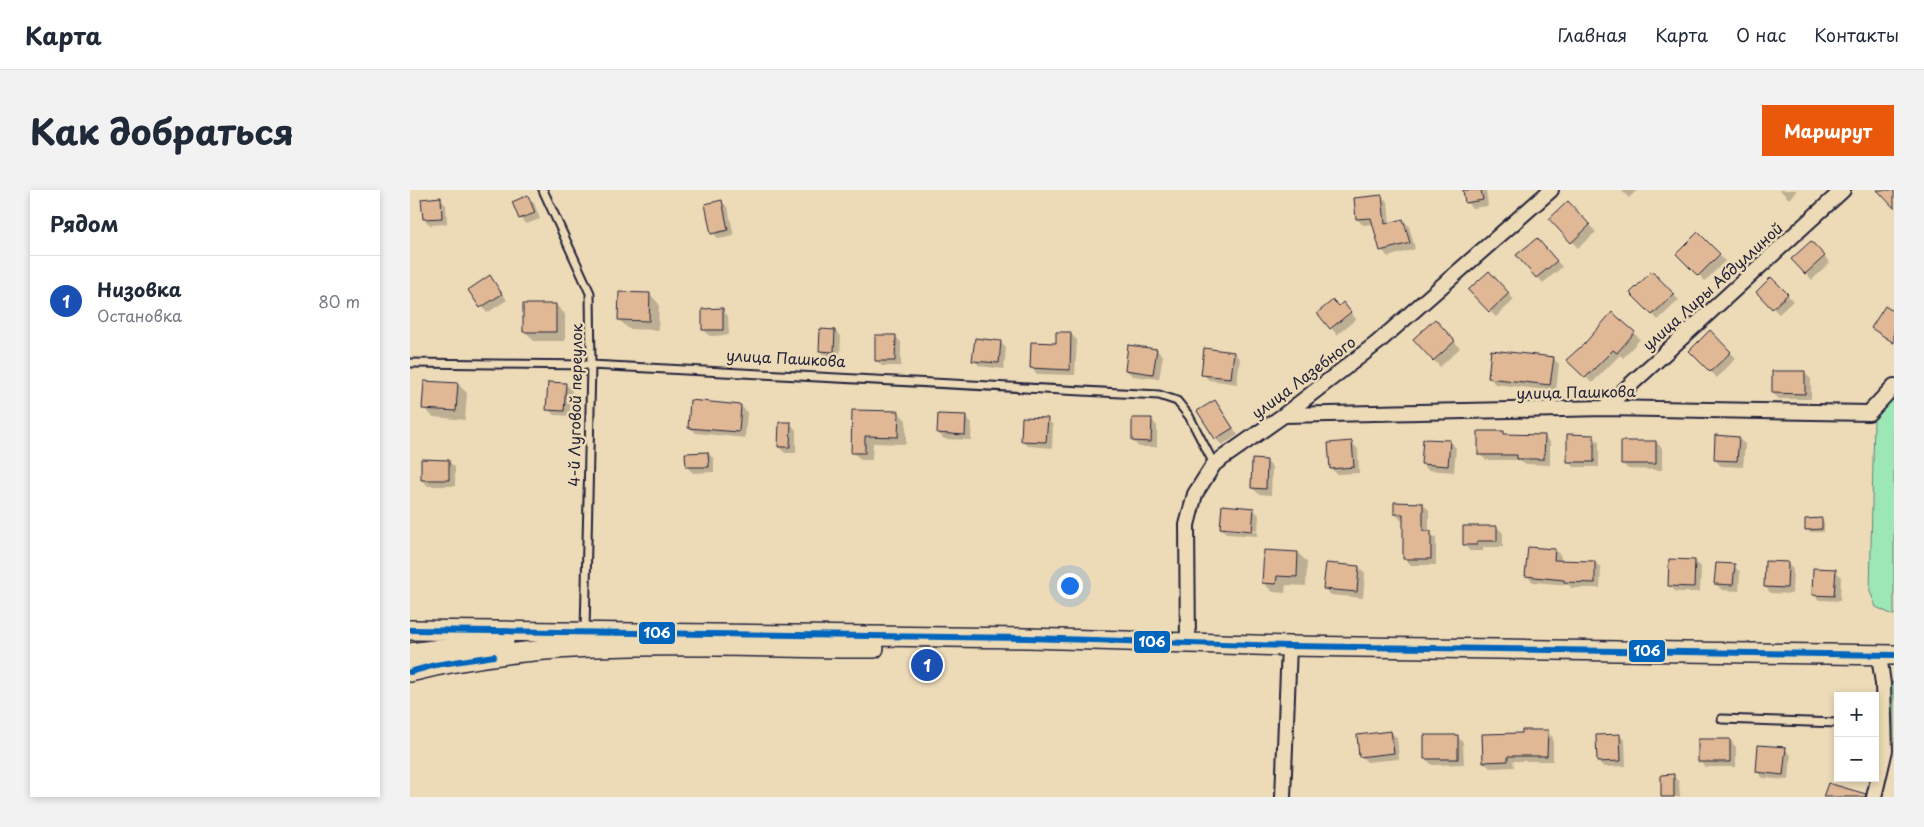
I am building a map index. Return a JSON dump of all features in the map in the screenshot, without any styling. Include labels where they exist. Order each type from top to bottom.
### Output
[{"type":"main road","points":[[410,630],[1028,638],[1188,644],[1886,655]]},
{"type":"main road","points":[[410,653],[585,632]]},
{"type":"main road","points":[[410,672],[434,665],[497,656],[598,648],[1091,648],[1188,644]]},
{"type":"street","name":"улица Лазебного","points":[[1188,644],[1187,525],[1195,494],[1214,464],[1284,415],[1377,343],[1551,190]]},
{"type":"street","name":"улица Лиры Абдуллиной","points":[[1605,408],[1843,190]]},
{"type":"street","name":"улица Пашкова","points":[[1284,415],[1605,408],[1869,413],[1894,386]]},
{"type":"street","points":[[1283,797],[1289,646]]},
{"type":"street","points":[[1874,797],[1890,751],[1880,712],[1886,655]]},
{"type":"lane","name":"4-й Луговой переулок","points":[[543,190],[590,293],[591,365],[585,632]]},
{"type":"lane","name":"улица Пашкова","points":[[410,363],[591,365],[1159,395],[1177,402],[1189,416],[1214,464]]},
{"type":"lane","points":[[1722,719],[1834,723]]},
{"type":"green space","points":[[1894,396],[1893,615],[1876,607],[1870,591],[1874,419]]},
{"type":"green space","points":[[1894,680],[1894,740],[1890,734],[1890,688]]},
{"type":"building","points":[[1463,190],[1481,190],[1483,200],[1465,203]]},
{"type":"building","points":[[1877,190],[1894,190],[1894,208]]},
{"type":"building","points":[[528,195],[535,213],[519,219],[512,202]]},
{"type":"building","points":[[1382,195],[1385,224],[1403,219],[1410,243],[1380,251],[1371,218],[1356,219],[1354,198]]},
{"type":"building","points":[[441,197],[442,218],[423,219],[421,199]]},
{"type":"building","points":[[722,200],[728,230],[711,234],[705,204]]},
{"type":"building","points":[[1568,201],[1590,225],[1571,243],[1549,219]]},
{"type":"building","points":[[1698,232],[1720,254],[1698,276],[1676,254]]},
{"type":"building","points":[[1537,238],[1557,261],[1536,278],[1516,255]]},
{"type":"building","points":[[1811,241],[1825,256],[1805,274],[1791,259]]},
{"type":"building","points":[[1489,271],[1509,293],[1489,312],[1468,290]]},
{"type":"building","points":[[1652,271],[1674,294],[1652,315],[1630,293]]},
{"type":"building","points":[[490,275],[502,294],[480,308],[468,290]]},
{"type":"building","points":[[1771,277],[1788,294],[1772,309],[1756,292]]},
{"type":"building","points":[[619,292],[650,293],[649,321],[618,320]]},
{"type":"building","points":[[1333,300],[1339,306],[1343,302],[1351,312],[1330,329],[1317,313]]},
{"type":"building","points":[[523,304],[556,304],[556,332],[523,332]]},
{"type":"building","points":[[1885,306],[1894,312],[1894,343],[1871,328]]},
{"type":"building","points":[[723,308],[723,330],[702,330],[702,309]]},
{"type":"building","points":[[1612,312],[1635,332],[1617,353],[1613,350],[1585,378],[1566,360],[1585,343]]},
{"type":"building","points":[[1435,319],[1455,341],[1433,361],[1413,339]]},
{"type":"building","points":[[820,329],[835,330],[834,352],[819,351]]},
{"type":"building","points":[[1710,330],[1731,352],[1710,372],[1689,351]]},
{"type":"building","points":[[1056,332],[1071,332],[1070,370],[1030,368],[1031,342],[1056,343]]},
{"type":"building","points":[[875,335],[896,335],[895,361],[875,361]]},
{"type":"building","points":[[975,338],[1001,341],[999,363],[972,361]]},
{"type":"building","points":[[1128,345],[1157,349],[1153,374],[1125,370]]},
{"type":"building","points":[[1204,348],[1234,352],[1231,378],[1201,375]]},
{"type":"building","points":[[1491,350],[1554,357],[1550,385],[1488,378]]},
{"type":"building","points":[[1772,371],[1805,371],[1805,394],[1772,393]]},
{"type":"building","points":[[424,381],[458,383],[456,411],[422,409]]},
{"type":"building","points":[[548,382],[566,383],[564,411],[546,410]]},
{"type":"building","points":[[690,400],[741,405],[739,432],[688,428]]},
{"type":"building","points":[[1215,400],[1233,428],[1215,439],[1197,411]]},
{"type":"building","points":[[852,410],[899,411],[898,437],[865,436],[865,453],[851,453]]},
{"type":"building","points":[[938,414],[966,415],[965,435],[937,433]]},
{"type":"building","points":[[1022,417],[1048,418],[1046,442],[1021,441]]},
{"type":"building","points":[[1132,418],[1152,418],[1151,442],[1132,441]]},
{"type":"building","points":[[779,422],[791,422],[790,447],[778,447]]},
{"type":"building","points":[[1478,431],[1504,431],[1504,434],[1545,435],[1544,459],[1517,459],[1517,455],[1478,455]]},
{"type":"building","points":[[1567,434],[1594,435],[1594,462],[1567,462]]},
{"type":"building","points":[[1715,435],[1739,437],[1737,461],[1714,460]]},
{"type":"building","points":[[1423,439],[1450,440],[1448,466],[1421,464]]},
{"type":"building","points":[[1352,441],[1354,467],[1330,469],[1328,443]]},
{"type":"building","points":[[1621,441],[1656,441],[1656,464],[1621,464]]},
{"type":"building","points":[[708,452],[709,467],[686,467],[685,453]]},
{"type":"building","points":[[421,459],[449,460],[449,480],[421,480]]},
{"type":"building","points":[[1252,459],[1267,460],[1266,489],[1251,488]]},
{"type":"building","points":[[1394,502],[1423,503],[1423,531],[1431,531],[1431,559],[1403,559],[1403,514],[1394,514]]},
{"type":"building","points":[[1222,505],[1254,508],[1252,531],[1220,528]]},
{"type":"building","points":[[1822,518],[1822,529],[1805,530],[1805,519]]},
{"type":"building","points":[[1463,526],[1497,526],[1497,541],[1477,541],[1477,545],[1463,545]]},
{"type":"building","points":[[1528,547],[1555,549],[1554,560],[1595,561],[1595,583],[1564,582],[1564,580],[1525,576]]},
{"type":"building","points":[[1264,550],[1298,552],[1297,577],[1277,576],[1276,584],[1262,583]]},
{"type":"building","points":[[1669,559],[1695,560],[1694,587],[1668,586]]},
{"type":"building","points":[[1765,561],[1788,562],[1787,588],[1764,587]]},
{"type":"building","points":[[1326,563],[1359,566],[1357,592],[1323,589]]},
{"type":"building","points":[[1716,563],[1735,564],[1733,585],[1714,584]]},
{"type":"building","points":[[1813,568],[1836,569],[1834,596],[1812,595]]},
{"type":"building","points":[[1522,730],[1548,730],[1547,756],[1508,756],[1508,761],[1483,762],[1482,734],[1522,733]]},
{"type":"building","points":[[1391,731],[1394,753],[1359,757],[1357,735]]},
{"type":"building","points":[[1620,734],[1621,761],[1597,762],[1596,735]]},
{"type":"building","points":[[1424,735],[1458,735],[1458,759],[1424,759]]},
{"type":"building","points":[[1698,739],[1730,739],[1730,762],[1698,762]]},
{"type":"building","points":[[1758,745],[1786,747],[1783,775],[1756,772]]},
{"type":"building","points":[[1674,774],[1674,797],[1661,797],[1661,775]]},
{"type":"building","points":[[1828,783],[1866,794],[1865,797],[1823,797]]},
{"type":"transit line","name":"106","points":[[410,630],[1028,638],[1289,646],[1894,655]]},
{"type":"transit line","name":"106","points":[[410,672],[435,665],[494,656]]},
{"type":"place","name":"Низовка","points":[[927,665]]}]
